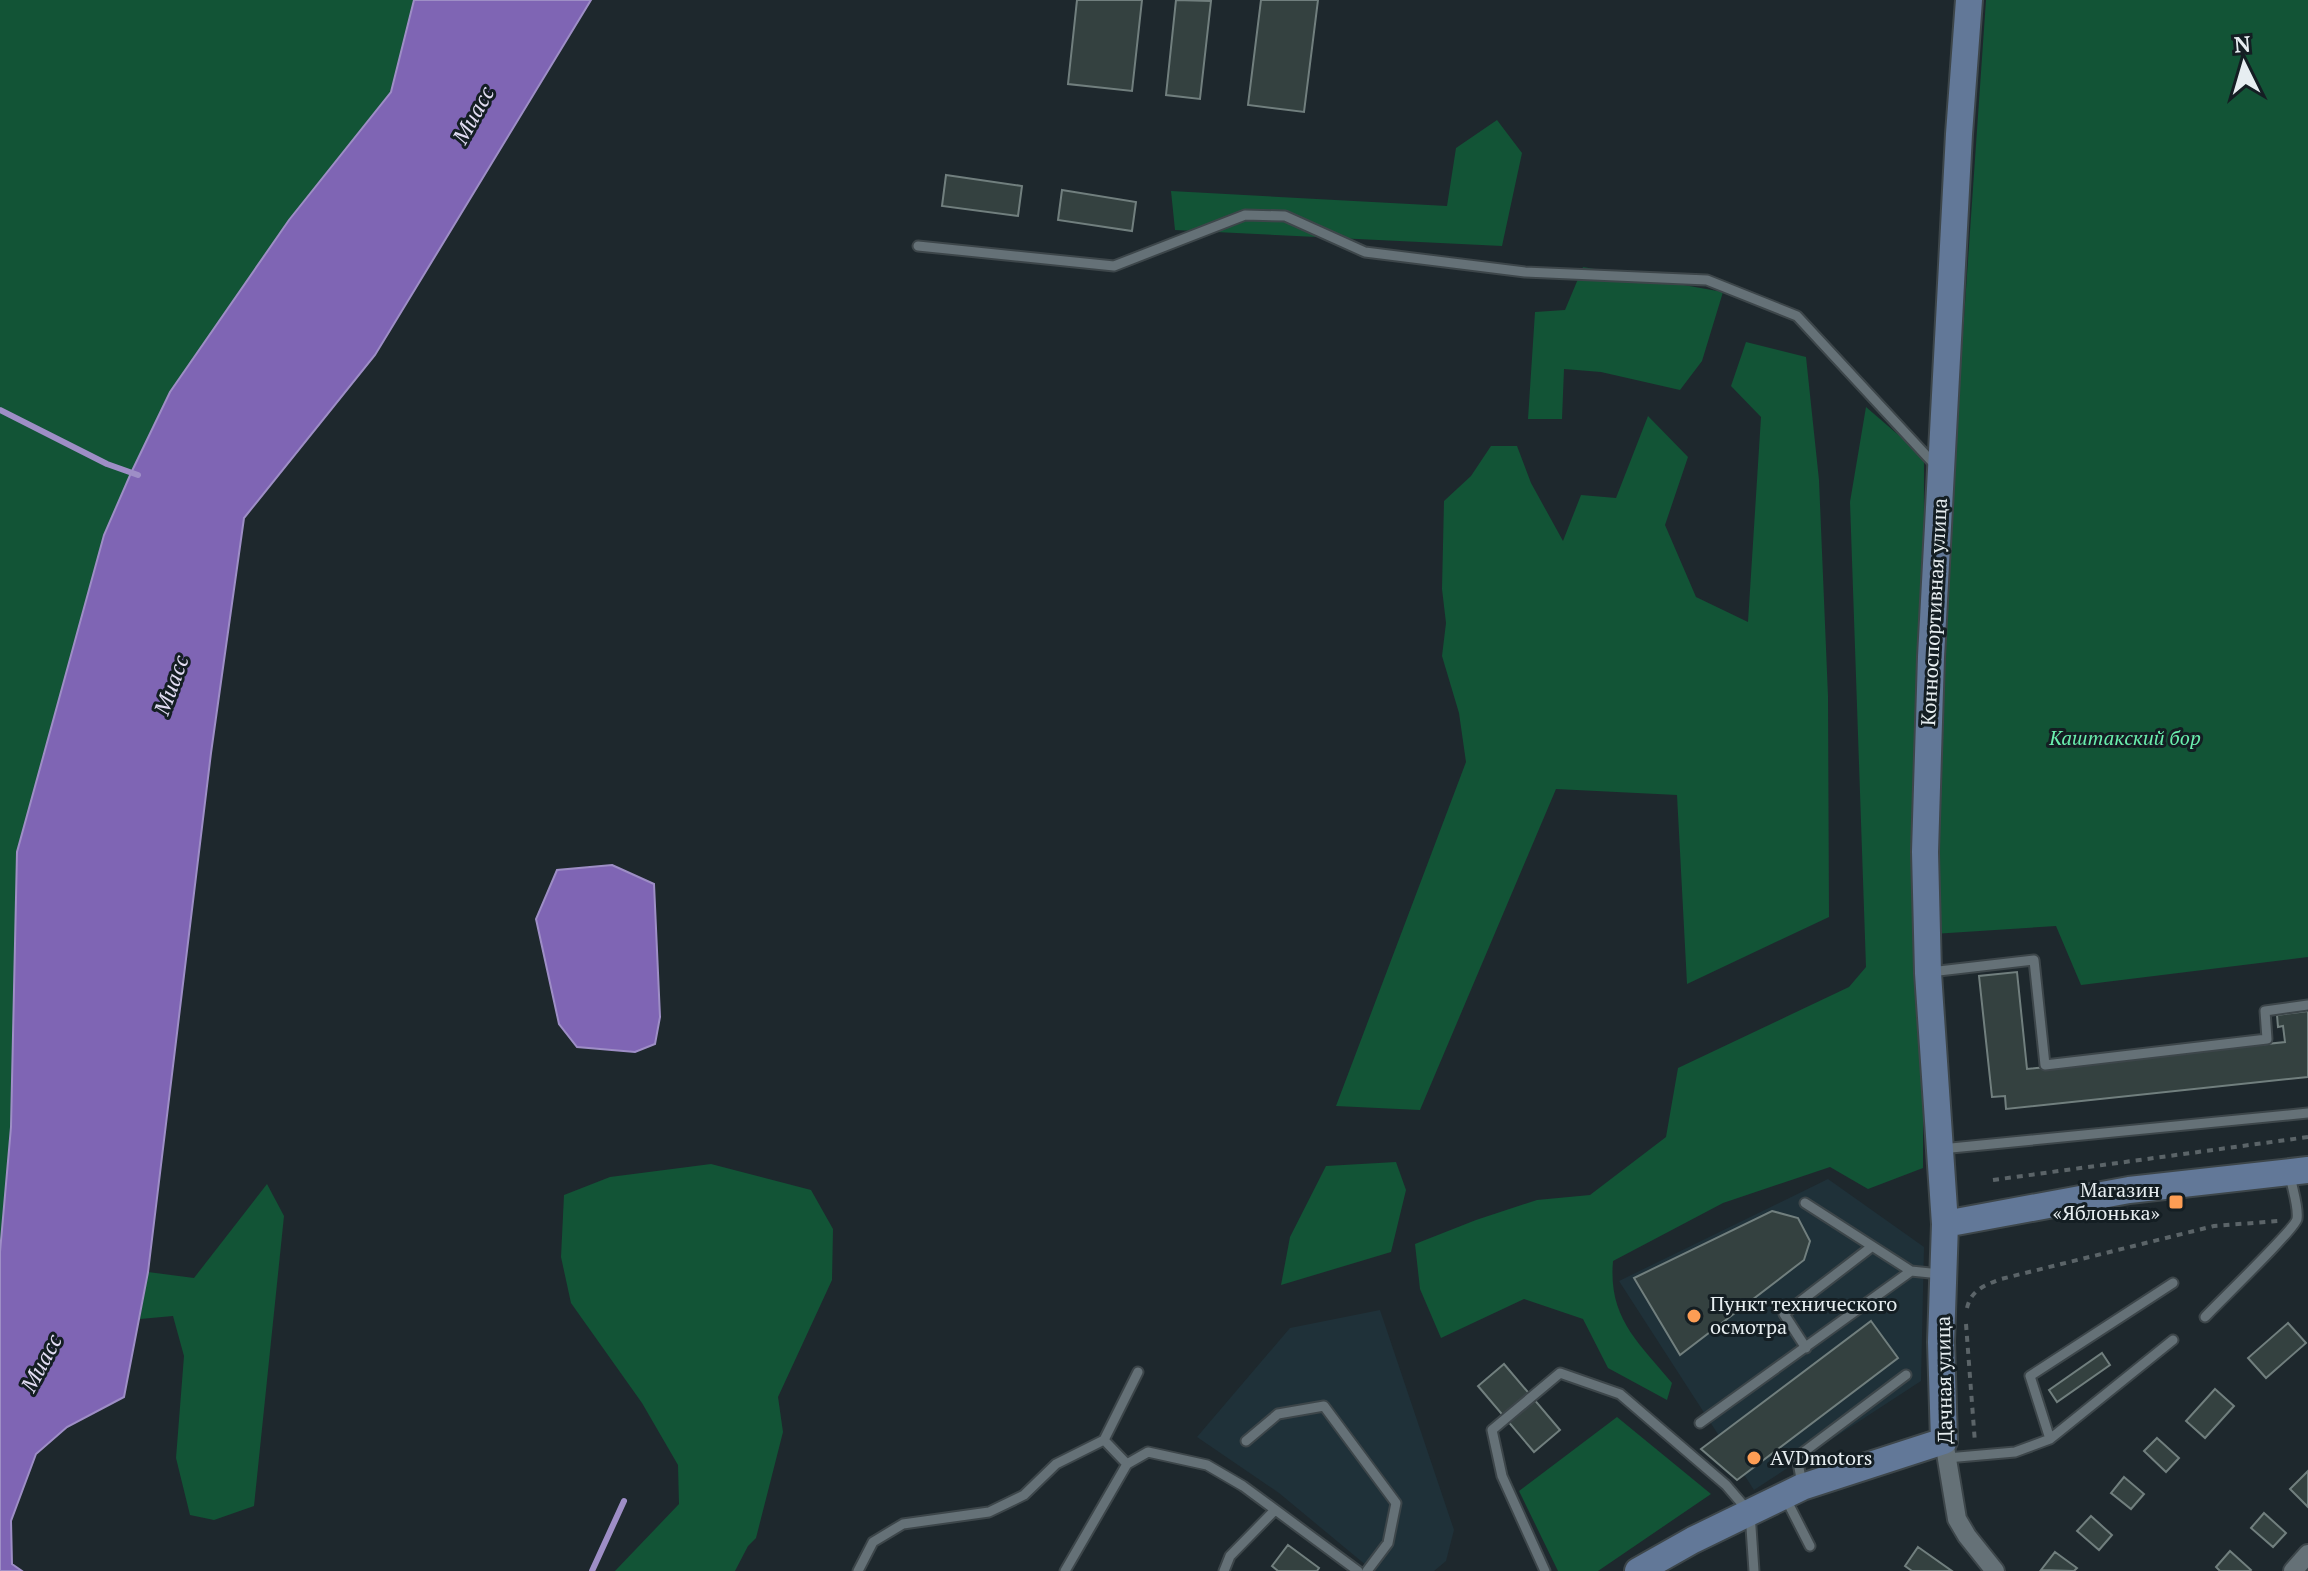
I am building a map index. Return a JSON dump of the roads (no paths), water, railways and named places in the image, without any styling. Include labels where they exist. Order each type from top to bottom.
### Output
[{"type":"main road","name":"Конноспортивная улица","points":[[1945,1224],[1928,973],[1926,807],[1931,657],[1969,0]]},
{"type":"main road","points":[[1945,1224],[2129,1190],[2299,1171]]},
{"type":"main road","name":"Дачная улица","points":[[1945,1224],[1941,1342],[1945,1450]]},
{"type":"main road","points":[[1647,1569],[1793,1492],[1945,1450]]},
{"type":"street","name":"Дачная улица","points":[[1945,1450],[1957,1519],[1995,1571]]},
{"type":"street","points":[[2293,1571],[2308,1554]]},
{"type":"lane","points":[[918,246],[1114,266],[1245,215],[1285,216],[1365,252],[1525,272],[1707,280],[1797,316],[1941,471]]},
{"type":"lane","points":[[1928,973],[2034,960],[2045,1065],[2267,1039],[2265,1011],[2308,1005]]},
{"type":"lane","points":[[1941,1149],[2308,1113]]},
{"type":"lane","points":[[2205,1317],[2289,1233],[2297,1220],[2299,1171]]},
{"type":"lane","points":[[1805,1203],[1870,1248],[1911,1271],[1943,1275]]},
{"type":"lane","points":[[1806,1348],[1784,1314],[1870,1248]]},
{"type":"lane","points":[[1700,1423],[1911,1271]]},
{"type":"lane","points":[[2050,1439],[2030,1376],[2173,1283]]},
{"type":"lane","points":[[1945,1450],[1976,1455],[2015,1452],[2050,1439],[2173,1340]]},
{"type":"lane","points":[[858,1571],[873,1542],[903,1524],[989,1512],[1024,1495],[1056,1464],[1104,1440],[1138,1372]]},
{"type":"lane","points":[[1545,1571],[1502,1476],[1492,1430],[1560,1373],[1620,1394],[1726,1485],[1750,1513],[1754,1571]]},
{"type":"lane","points":[[1810,1546],[1793,1492],[1797,1457],[1906,1375]]},
{"type":"lane","points":[[1246,1441],[1278,1414],[1324,1406],[1396,1503],[1388,1543],[1367,1571]]},
{"type":"lane","points":[[1104,1440],[1127,1464]]},
{"type":"lane","points":[[1065,1571],[1127,1464],[1148,1452],[1207,1465],[1243,1486],[1358,1571]]},
{"type":"lane","points":[[1224,1571],[1230,1556],[1275,1510]]},
{"type":"water","name":"Миасс","points":[[414,0],[591,0],[375,355],[244,518],[211,753],[148,1272],[124,1397],[67,1427],[36,1454],[11,1521],[12,1564],[22,1571],[0,1571],[0,1252],[11,1127],[17,852],[104,535],[131,473],[170,392],[289,220],[391,92]]},
{"type":"water","points":[[612,865],[654,884],[660,1017],[655,1044],[635,1052],[577,1047],[559,1024],[536,919],[557,870]]},
{"type":"waterway","points":[[0,410],[107,464],[138,475]]},
{"type":"waterway","points":[[592,1571],[624,1501]]},
{"type":"place","name":"Магазин «Яблонька»","points":[[2176,1202]]},
{"type":"place","name":"Пункт технического осмотра","points":[[1694,1316]]},
{"type":"place","name":"AVDmotors","points":[[1754,1458]]},
{"type":"park label","name":"Каштакский бор","points":[[2125,738]]}]
